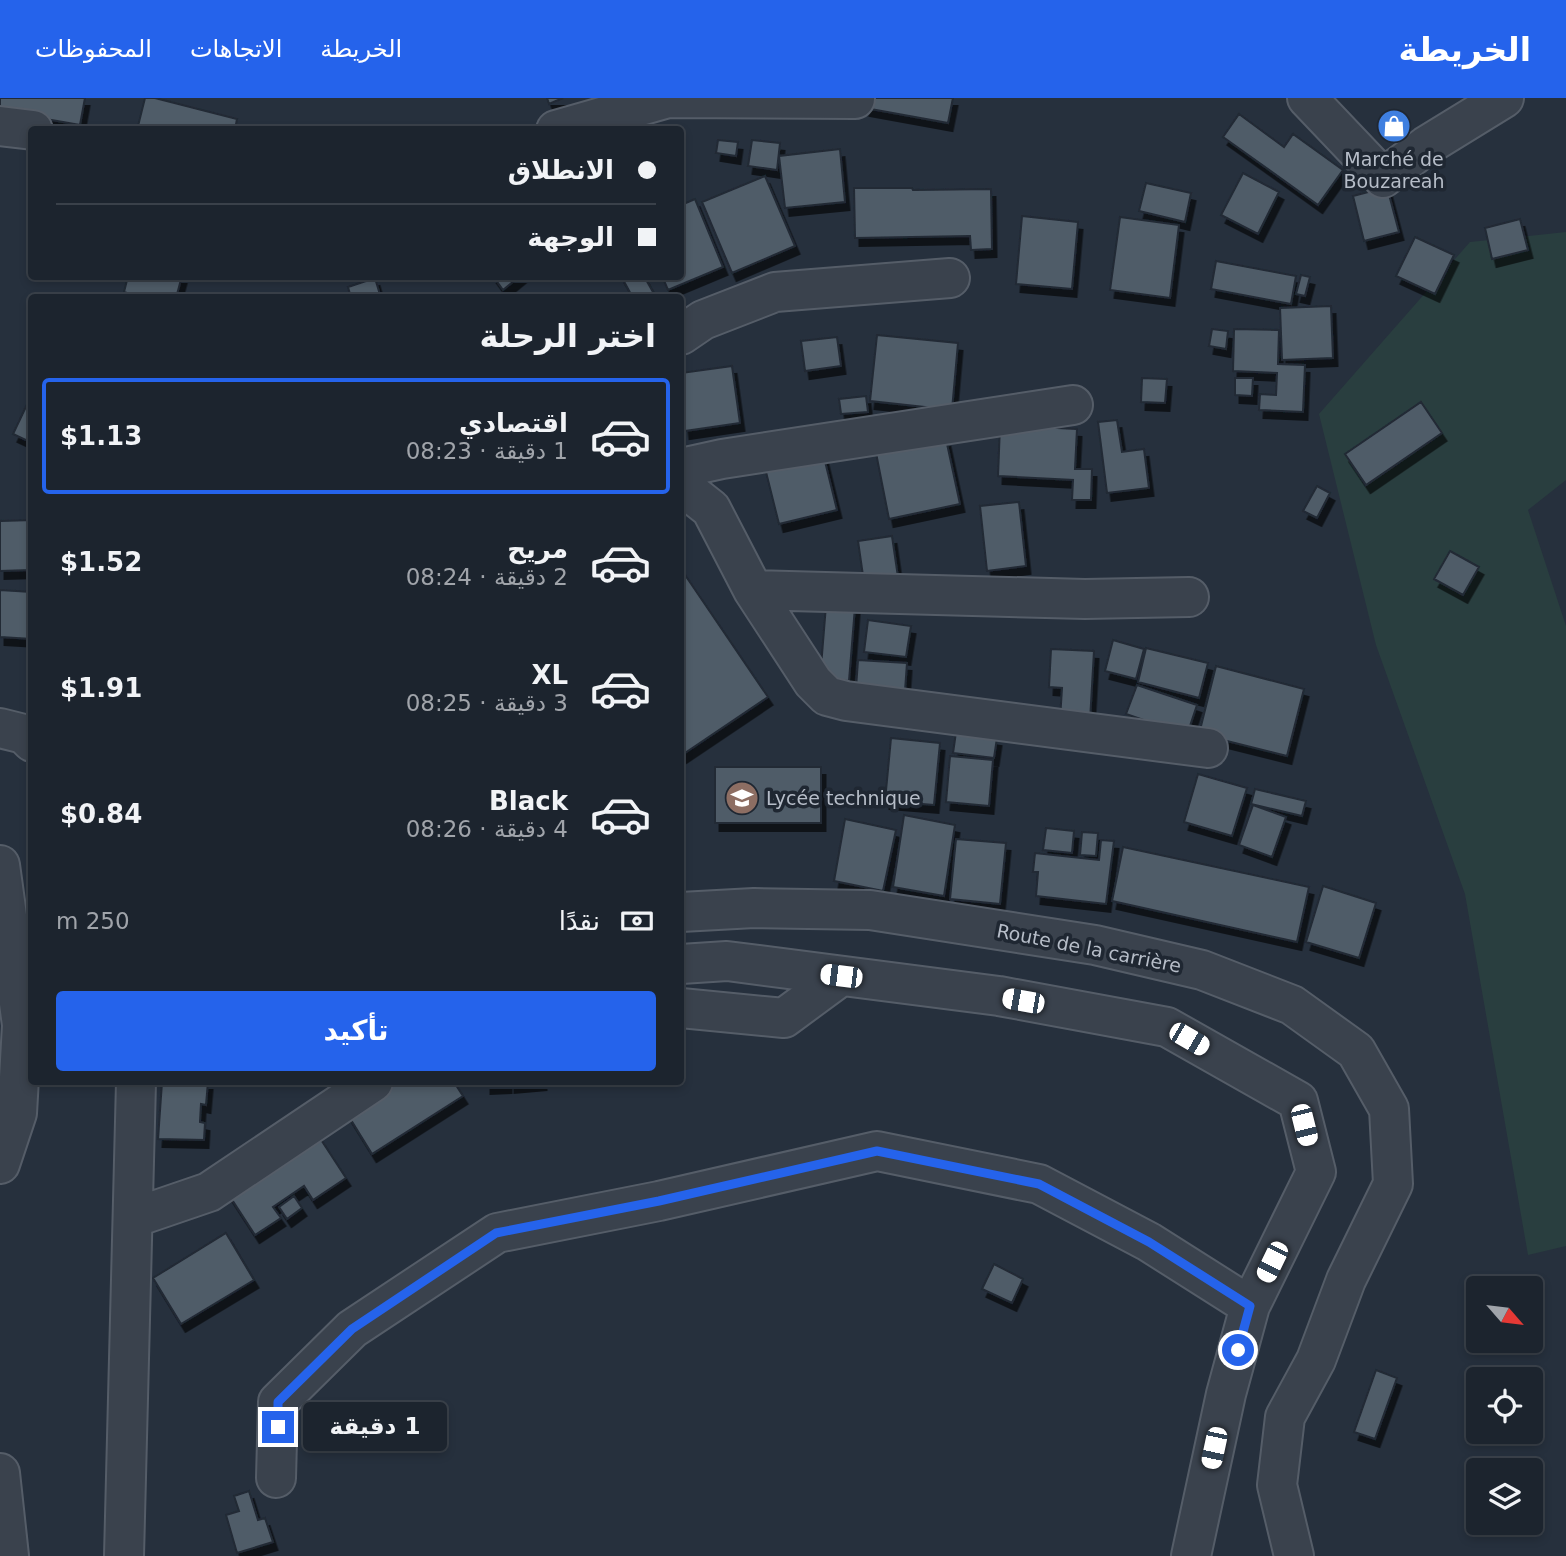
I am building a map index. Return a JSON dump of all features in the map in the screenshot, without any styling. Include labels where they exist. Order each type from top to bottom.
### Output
[{"type":"street","points":[[570,126],[668,98],[855,99]]},
{"type":"street","points":[[1307,98],[1383,178],[1426,146],[1504,98]]},
{"type":"street","points":[[0,126],[28,129]]},
{"type":"street","points":[[684,333],[703,320],[775,292],[950,278]]},
{"type":"street","points":[[684,467],[722,459],[1073,405]]},
{"type":"street","points":[[684,489],[711,509],[753,590],[813,682],[827,696],[846,701],[1208,748]]},
{"type":"street","points":[[753,590],[1084,599],[1189,597]]},
{"type":"street","points":[[0,728],[24,734],[28,738]]},
{"type":"street","points":[[0,865],[22,1025],[17,1113],[0,1164]]},
{"type":"street","name":"Route de la carrière","points":[[684,912],[754,908],[870,909],[1095,945],[1202,970],[1292,1005],[1356,1051],[1389,1109],[1393,1184],[1346,1280],[1316,1360],[1285,1417],[1277,1485],[1294,1556]]},
{"type":"street","points":[[684,964],[727,961],[999,996],[1167,1027],[1298,1101],[1316,1172],[1250,1306],[1226,1394],[1191,1556]]},
{"type":"street","points":[[684,1008],[784,1018],[841,976]]},
{"type":"street","points":[[124,1556],[136,1085]]},
{"type":"street","points":[[133,1217],[209,1192],[369,1085]]},
{"type":"street","points":[[276,1478],[278,1402],[352,1329],[496,1233],[659,1201],[877,1151],[1039,1184],[1149,1242],[1250,1306]]},
{"type":"street","points":[[0,1473],[9,1556]]},
{"type":"green space","points":[[1566,232],[1566,480],[1528,510],[1566,626],[1566,1246],[1528,1255],[1465,894],[1376,645],[1319,414],[1470,242]]},
{"type":"building","points":[[0,98],[85,98],[80,125],[0,111]]},
{"type":"building","points":[[145,98],[155,98],[237,119],[236,126],[138,126]]},
{"type":"building","points":[[547,98],[563,98],[549,104]]},
{"type":"building","points":[[867,98],[953,98],[948,123],[865,108]]},
{"type":"building","points":[[1239,114],[1284,147],[1293,134],[1343,170],[1318,205],[1223,137]]},
{"type":"building","points":[[718,140],[738,142],[736,156],[716,153]]},
{"type":"building","points":[[752,140],[780,143],[777,170],[748,166]]},
{"type":"building","points":[[840,149],[845,202],[785,208],[779,156]]},
{"type":"building","points":[[1243,173],[1279,192],[1258,234],[1221,215]]},
{"type":"building","points":[[765,176],[795,246],[732,273],[702,202]]},
{"type":"building","points":[[1146,183],[1191,193],[1185,222],[1139,211]]},
{"type":"building","points":[[1387,187],[1399,232],[1364,241],[1353,196]]},
{"type":"building","points":[[854,188],[991,189],[992,249],[971,250],[970,236],[855,238]]},
{"type":"building","points":[[695,199],[723,267],[668,290],[664,280],[684,280],[684,204]]},
{"type":"building","points":[[1022,216],[1078,222],[1072,289],[1016,284]]},
{"type":"building","points":[[1120,217],[1179,225],[1170,298],[1110,290]]},
{"type":"building","points":[[1520,219],[1528,250],[1492,259],[1485,228]]},
{"type":"building","points":[[1415,237],[1454,255],[1435,294],[1396,276]]},
{"type":"building","points":[[1216,261],[1296,276],[1291,304],[1211,289]]},
{"type":"building","points":[[1301,275],[1310,277],[1305,296],[1296,294]]},
{"type":"building","points":[[127,280],[181,280],[177,294],[124,292]]},
{"type":"building","points":[[376,280],[380,294],[350,294],[348,287]]},
{"type":"building","points":[[496,280],[515,280],[503,290]]},
{"type":"building","points":[[623,280],[646,280],[653,292],[650,294],[631,294]]},
{"type":"building","points":[[1331,306],[1333,358],[1282,360],[1280,308]]},
{"type":"building","points":[[1212,329],[1228,331],[1226,349],[1209,346]]},
{"type":"building","points":[[1234,329],[1279,330],[1278,364],[1305,365],[1303,412],[1259,410],[1260,394],[1276,395],[1277,373],[1233,371]]},
{"type":"building","points":[[877,335],[958,343],[952,410],[870,401]]},
{"type":"building","points":[[837,337],[841,366],[805,371],[801,341]]},
{"type":"building","points":[[732,366],[740,423],[685,431],[684,373]]},
{"type":"building","points":[[1142,378],[1167,379],[1165,403],[1141,402]]},
{"type":"building","points":[[1235,378],[1253,378],[1252,396],[1235,395]]},
{"type":"building","points":[[866,396],[868,412],[841,414],[839,399]]},
{"type":"building","points":[[28,402],[28,441],[13,434]]},
{"type":"building","points":[[1421,402],[1442,433],[1366,485],[1345,454]]},
{"type":"building","points":[[1117,420],[1122,452],[1144,449],[1149,488],[1107,493],[1098,422]]},
{"type":"building","points":[[1000,425],[1077,429],[1075,469],[1092,469],[1091,500],[1072,500],[1073,480],[998,476]]},
{"type":"building","points":[[946,439],[960,504],[889,519],[876,453]]},
{"type":"building","points":[[822,449],[837,510],[779,524],[764,464]]},
{"type":"building","points":[[1317,486],[1330,493],[1317,518],[1303,511]]},
{"type":"building","points":[[1019,502],[1026,566],[987,571],[980,506]]},
{"type":"building","points":[[28,520],[28,570],[0,571],[0,521]]},
{"type":"building","points":[[892,536],[898,577],[864,583],[858,541]]},
{"type":"building","points":[[1450,551],[1479,567],[1463,595],[1434,579]]},
{"type":"building","points":[[684,573],[768,697],[684,754]]},
{"type":"building","points":[[0,590],[28,592],[28,639],[0,637]]},
{"type":"building","points":[[826,605],[855,607],[849,681],[820,679]]},
{"type":"building","points":[[868,620],[911,626],[906,657],[864,652]]},
{"type":"building","points":[[1113,640],[1144,649],[1136,679],[1105,671]]},
{"type":"building","points":[[1146,648],[1208,663],[1199,698],[1138,682]]},
{"type":"building","points":[[1051,649],[1094,651],[1090,721],[1060,719],[1062,688],[1049,687]]},
{"type":"building","points":[[858,660],[907,663],[905,691],[856,688]]},
{"type":"building","points":[[1216,666],[1304,689],[1287,756],[1199,734]]},
{"type":"building","points":[[1137,685],[1197,705],[1187,735],[1126,714]]},
{"type":"building","points":[[956,732],[997,738],[994,758],[953,753]]},
{"type":"building","points":[[891,738],[940,743],[934,805],[885,801]]},
{"type":"building","points":[[950,756],[993,760],[989,806],[946,802]]},
{"type":"building","points":[[715,767],[821,767],[821,823],[715,823]]},
{"type":"building","points":[[1198,774],[1247,788],[1232,836],[1184,822]]},
{"type":"building","points":[[1255,789],[1306,801],[1302,816],[1251,804]]},
{"type":"building","points":[[1253,805],[1286,817],[1272,857],[1239,845]]},
{"type":"building","points":[[904,815],[955,825],[944,896],[893,887]]},
{"type":"building","points":[[845,819],[896,830],[883,891],[834,881]]},
{"type":"building","points":[[1046,828],[1074,831],[1072,853],[1043,850]]},
{"type":"building","points":[[1082,832],[1098,833],[1096,856],[1080,855]]},
{"type":"building","points":[[956,839],[1006,843],[1000,904],[950,899]]},
{"type":"building","points":[[1101,840],[1114,841],[1106,904],[1036,896],[1038,872],[1033,872],[1035,853],[1099,860]]},
{"type":"building","points":[[1123,847],[1309,887],[1297,942],[1112,901]]},
{"type":"building","points":[[1323,886],[1376,903],[1359,958],[1306,942]]},
{"type":"building","points":[[162,1085],[208,1085],[206,1105],[201,1104],[200,1122],[205,1123],[204,1140],[158,1139]]},
{"type":"building","points":[[378,1085],[456,1085],[463,1096],[372,1154],[343,1107]]},
{"type":"building","points":[[316,1132],[346,1178],[313,1200],[304,1186],[273,1207],[281,1218],[255,1235],[227,1192]]},
{"type":"building","points":[[294,1196],[302,1208],[287,1219],[279,1207]]},
{"type":"building","points":[[226,1233],[254,1280],[181,1324],[153,1278]]},
{"type":"building","points":[[994,1264],[1023,1279],[1012,1303],[982,1289]]},
{"type":"building","points":[[1376,1370],[1397,1378],[1375,1439],[1354,1432]]},
{"type":"building","points":[[249,1491],[258,1520],[265,1518],[273,1542],[237,1553],[226,1515],[239,1511],[234,1496]]},
{"type":"place","name":"Marché de Bouzareah","points":[[1394,126]]},
{"type":"place","name":"Lycée technique","points":[[742,798]]},
{"type":"route","points":[[278,1427],[278,1402],[352,1329],[496,1233],[659,1201],[877,1151],[1039,1184],[1149,1242],[1250,1306],[1238,1350]]}]
